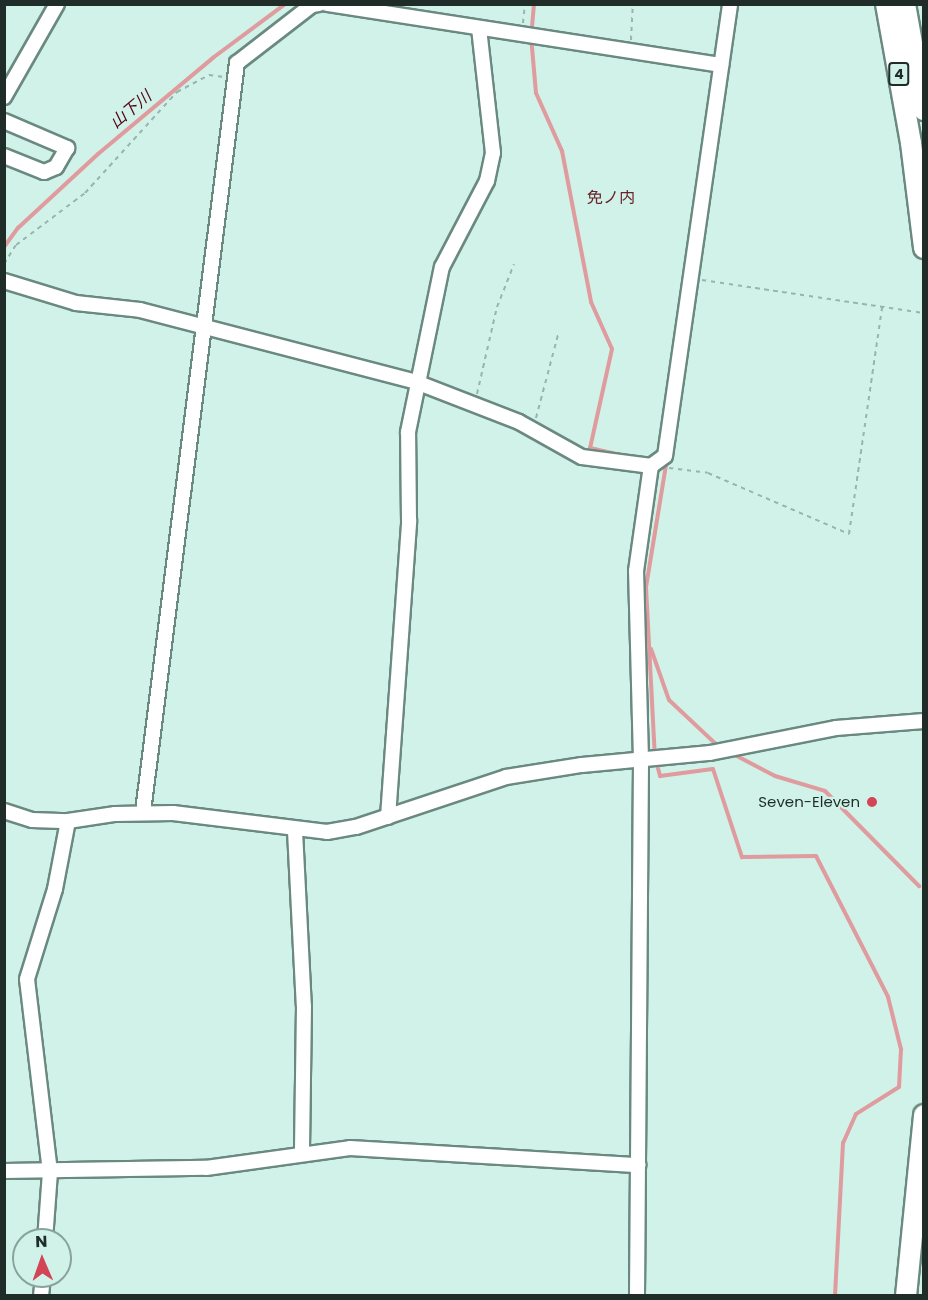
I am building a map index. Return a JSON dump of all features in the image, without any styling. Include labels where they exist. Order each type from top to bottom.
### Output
[{"type":"highway","points":[[872,4],[896,111],[911,143]]},
{"type":"highway","name":"4","points":[[886,4],[911,143],[924,248]]},
{"type":"highway","name":"4","points":[[905,4],[924,110]]},
{"type":"highway","points":[[918,4],[924,40]]},
{"type":"highway","points":[[906,1296],[924,1115]]},
{"type":"street","points":[[4,96],[57,4]]},
{"type":"street","points":[[143,812],[239,58],[312,5],[319,4]]},
{"type":"street","points":[[327,4],[721,65]]},
{"type":"street","points":[[4,281],[76,303],[140,310],[416,382],[475,403],[533,429],[582,457],[651,466],[665,456],[730,4]]},
{"type":"street","points":[[388,817],[409,520],[408,432],[416,382],[442,267],[487,181],[493,153],[479,29]]},
{"type":"street","points":[[4,121],[67,148],[56,167],[44,172],[4,156]]},
{"type":"street","points":[[637,1296],[641,760],[636,572],[651,466]]},
{"type":"street","points":[[4,811],[32,820],[68,821],[143,812],[295,831],[327,832],[388,817],[446,794],[506,777],[710,753],[836,728],[924,721]]},
{"type":"street","points":[[46,1228],[50,1172],[27,979],[55,889],[68,821]]},
{"type":"street","points":[[295,831],[304,1006],[302,1152]]},
{"type":"street","points":[[4,1171],[206,1168],[302,1152],[350,1148],[638,1165]]},
{"type":"path","points":[[522,35],[525,4]]},
{"type":"path","points":[[630,51],[633,4]]},
{"type":"path","points":[[4,264],[16,245],[85,193],[177,92],[209,75],[235,78]]},
{"type":"path","points":[[475,403],[497,307],[514,264]]},
{"type":"path","points":[[690,278],[924,313]]},
{"type":"path","points":[[651,466],[708,473],[849,534],[882,307]]},
{"type":"path","points":[[533,429],[559,331]]},
{"type":"waterway","name":"山下川","points":[[4,247],[18,228],[98,154],[214,57],[285,4]]},
{"type":"waterway","points":[[534,4],[531,36],[536,93],[562,151],[591,302],[612,349],[590,448],[626,456]]},
{"type":"waterway","points":[[660,464],[666,465],[646,587],[655,758],[660,776],[713,769],[742,857],[816,856],[888,997],[901,1049],[899,1087],[856,1114],[843,1143],[835,1296]]},
{"type":"waterway","points":[[651,649],[669,700],[718,746]]},
{"type":"waterway","points":[[733,754],[775,776],[825,791],[919,886]]},
{"type":"place","name":"Seven-Eleven","points":[[872,802]]},
{"type":"district","name":"免ノ内","points":[[611,198]]}]
